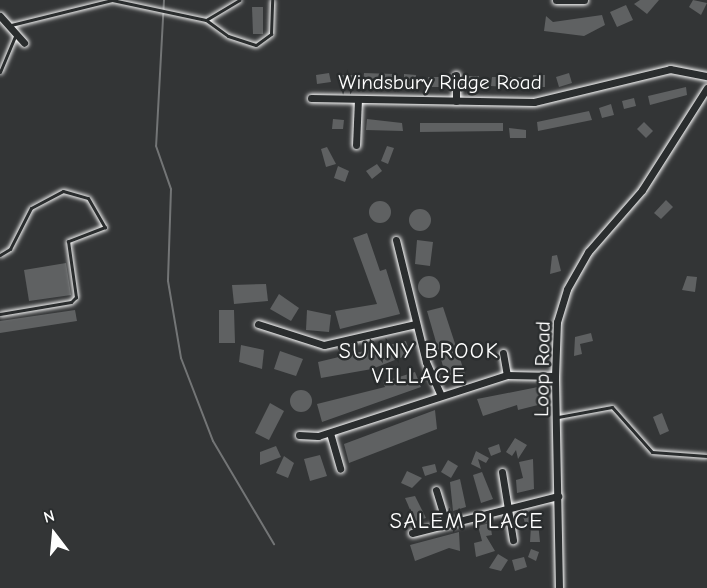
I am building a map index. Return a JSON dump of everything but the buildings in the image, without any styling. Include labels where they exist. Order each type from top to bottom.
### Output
[{"type":"street","points":[[556,0],[584,0]]},
{"type":"street","points":[[0,15],[11,24],[24,43]]},
{"type":"street","name":"Windsbury Ridge Road","points":[[311,98],[544,101],[670,69],[707,76]]},
{"type":"street","points":[[456,75],[456,101]]},
{"type":"street","name":"Loop Road","points":[[559,588],[558,417],[555,376],[557,322],[567,289],[588,252],[642,190],[707,88]]},
{"type":"street","points":[[356,146],[358,99]]},
{"type":"street","points":[[396,240],[416,324],[440,394]]},
{"type":"street","points":[[258,324],[324,345],[416,324]]},
{"type":"street","points":[[503,353],[507,375]]},
{"type":"street","points":[[299,435],[330,433],[440,394],[507,375],[555,376]]},
{"type":"street","points":[[330,433],[340,469]]},
{"type":"street","points":[[502,472],[513,540]]},
{"type":"street","points":[[436,490],[446,523]]},
{"type":"street","points":[[412,533],[558,496]]},
{"type":"lane","points":[[11,24],[112,0],[206,20],[228,36],[262,43],[273,24],[272,0]]},
{"type":"lane","points":[[206,20],[239,0]]},
{"type":"lane","points":[[0,72],[2,53],[17,33]]},
{"type":"lane","points":[[0,255],[9,249],[31,208],[63,191],[88,198],[105,227],[68,241],[76,297],[71,302],[0,314]]},
{"type":"lane","points":[[558,417],[612,407],[652,452],[707,456]]},
{"type":"waterway","points":[[164,0],[156,146],[171,189],[168,281],[181,358],[213,441],[274,544]]},
{"type":"district","name":"SUNNY BROOK VILLAGE","points":[[419,364]]},
{"type":"district","name":"SALEM PLACE","points":[[467,522]]}]
